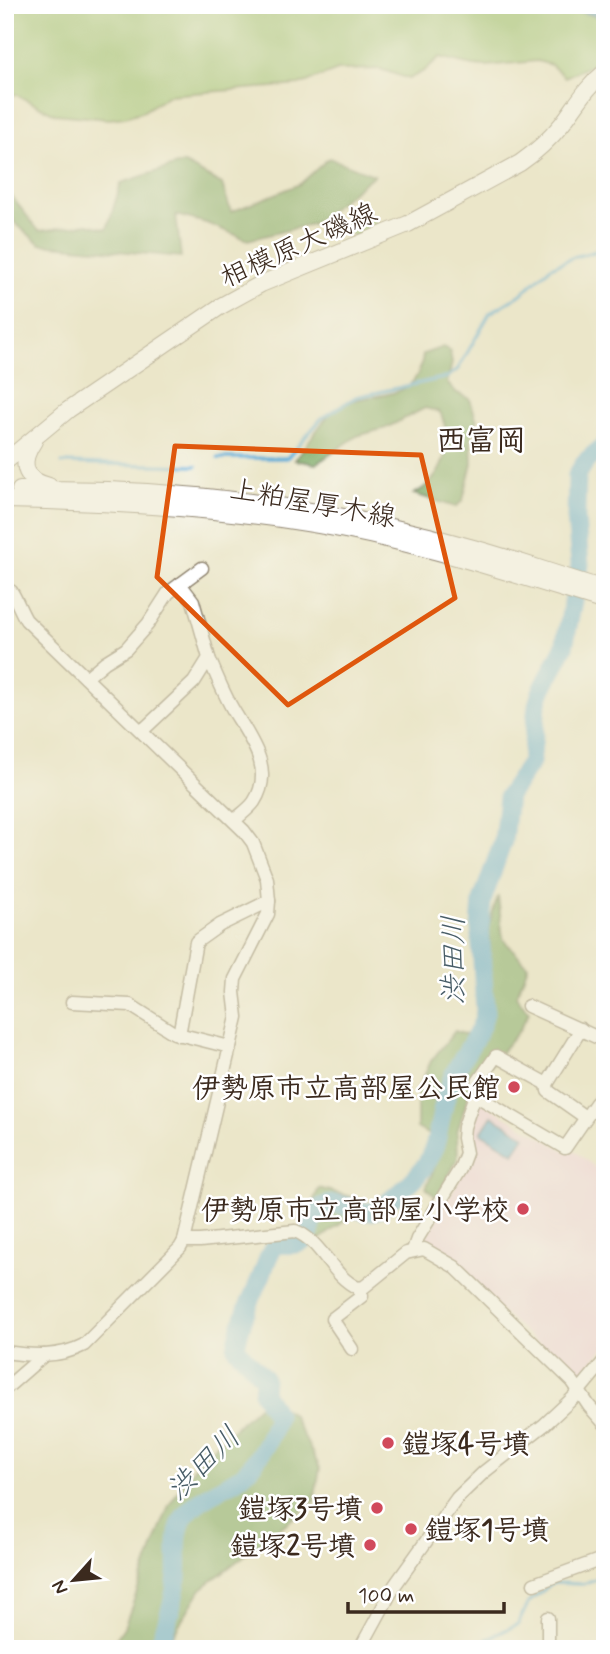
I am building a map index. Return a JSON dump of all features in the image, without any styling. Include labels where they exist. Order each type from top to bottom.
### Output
[{"type":"main road","name":"相模原大磯線","points":[[5,462],[103,385],[251,289],[408,224],[520,163],[538,151],[589,85],[605,72]]},
{"type":"main road","points":[[39,433],[28,451],[25,466],[33,480],[58,489]]},
{"type":"main road","name":"上粕屋厚木線","points":[[5,490],[58,489],[184,495],[312,512],[473,548],[604,602]]},
{"type":"main road","name":"上粕屋厚木線","points":[[5,500],[95,502],[192,509],[308,523],[557,581],[605,589]]},
{"type":"street","points":[[86,678],[126,649],[148,624],[168,593],[202,568]]},
{"type":"street","points":[[180,584],[193,601],[209,658],[230,705],[257,749],[261,761],[260,789],[253,803],[234,821]]},
{"type":"street","points":[[5,589],[11,591],[16,598],[26,620],[234,821],[253,843],[267,879],[269,901],[268,914],[235,979],[237,1017],[184,1241],[180,1248],[89,1341],[78,1348],[44,1355],[5,1352]]},
{"type":"street","points":[[142,731],[194,682],[209,658]]},
{"type":"street","points":[[179,1035],[196,942],[220,925],[269,901]]},
{"type":"street","points":[[72,1002],[130,1005],[179,1035],[230,1047]]},
{"type":"street","points":[[528,1006],[605,1041]]},
{"type":"street","points":[[581,1029],[547,1084],[548,1091],[585,1117]]},
{"type":"street","points":[[413,1250],[460,1169],[466,1153],[464,1127],[477,1083],[496,1056],[547,1084]]},
{"type":"street","points":[[475,1095],[565,1148],[585,1117],[605,1094]]},
{"type":"street","points":[[184,1241],[295,1231],[307,1237],[344,1279],[358,1288],[362,1296],[332,1319],[340,1339],[352,1349]]},
{"type":"street","points":[[358,1288],[364,1287],[406,1253],[424,1249],[455,1267],[580,1390],[605,1424]]},
{"type":"street","points":[[5,1389],[44,1355]]},
{"type":"street","points":[[359,1649],[395,1585],[457,1498],[484,1472],[544,1425],[580,1390],[605,1360]]},
{"type":"street","points":[[534,1584],[605,1558]]},
{"type":"street","points":[[548,1618],[548,1649]]},
{"type":"highlighted area","points":[[175,446],[421,455],[455,598],[288,705],[157,577]]},
{"type":"shaded area","name":"伊勢原市立高部屋小学校","points":[[476,1099],[567,1152],[572,1149],[605,1175],[605,1347],[581,1374],[573,1374],[423,1244],[465,1169],[466,1133]]},
{"type":"green space","points":[[5,5],[605,5],[605,56],[565,77],[551,65],[537,61],[486,66],[440,57],[424,71],[409,79],[380,69],[338,70],[299,85],[169,95],[144,111],[109,119],[55,114],[15,94],[5,98]]},
{"type":"green space","points":[[329,158],[374,175],[312,224],[248,240],[206,223],[176,215],[181,257],[40,244],[15,223],[6,209],[5,188],[39,231],[88,224],[107,229],[121,183],[183,163],[222,184],[231,212],[300,184]]},
{"type":"green space","points":[[365,207],[380,227],[371,230],[369,228],[355,237],[344,228]]},
{"type":"green space","points":[[443,347],[450,351],[452,363],[447,383],[457,393],[470,399],[477,421],[471,439],[472,463],[463,500],[456,507],[414,494],[433,479],[444,459],[446,436],[440,412],[425,408],[386,428],[357,436],[316,464],[295,460],[331,412],[348,402],[401,390],[411,383],[419,371],[423,354]]},
{"type":"green space","points":[[498,896],[503,939],[528,966],[516,996],[529,1012],[519,1031],[471,1088],[457,1132],[458,1158],[437,1198],[426,1188],[444,1144],[417,1128],[417,1092],[431,1061],[455,1031],[478,1039],[492,1015],[489,924]]},
{"type":"green space","points":[[319,1188],[358,1199],[351,1216],[319,1240],[303,1224]]},
{"type":"green space","points":[[266,1399],[292,1414],[320,1468],[314,1502],[201,1589],[167,1649],[109,1649],[124,1627],[169,1505],[198,1462]]},
{"type":"water","points":[[550,5],[605,5],[605,18]]},
{"type":"water","points":[[492,1116],[525,1136],[514,1153],[481,1133]]},
{"type":"waterway","points":[[218,458],[287,458],[322,418],[356,397],[448,377],[458,369],[490,313],[520,295],[551,267],[574,257],[605,249]]},
{"type":"waterway","name":"渋田川","points":[[157,1649],[175,1593],[177,1539],[184,1517],[202,1500],[244,1474],[267,1442],[275,1424],[277,1416],[263,1393],[264,1378],[236,1348],[246,1312],[271,1252],[276,1244],[303,1242],[310,1233],[317,1211],[322,1207],[336,1204],[362,1211],[374,1211],[413,1180],[431,1154],[452,1079],[483,1021],[485,1012],[480,927],[482,901],[503,841],[508,796],[531,762],[537,705],[541,692],[564,647],[580,565],[576,517],[577,475],[586,461],[605,445]]},
{"type":"waterway","points":[[62,463],[196,466]]},
{"type":"waterway","points":[[472,1649],[518,1624],[528,1603],[552,1583],[583,1584],[605,1575]]},
{"type":"place","name":"伊勢原市立高部屋公民館","points":[[514,1087]]},
{"type":"place","name":"伊勢原市立高部屋小学校","points":[[523,1209]]},
{"type":"place","name":"鎧塚4号墳","points":[[388,1443]]},
{"type":"place","name":"鎧塚3号墳","points":[[377,1508]]},
{"type":"place","name":"鎧塚1号墳","points":[[411,1529]]},
{"type":"place","name":"鎧塚2号墳","points":[[370,1545]]},
{"type":"district","name":"西富岡","points":[[481,440]]}]
